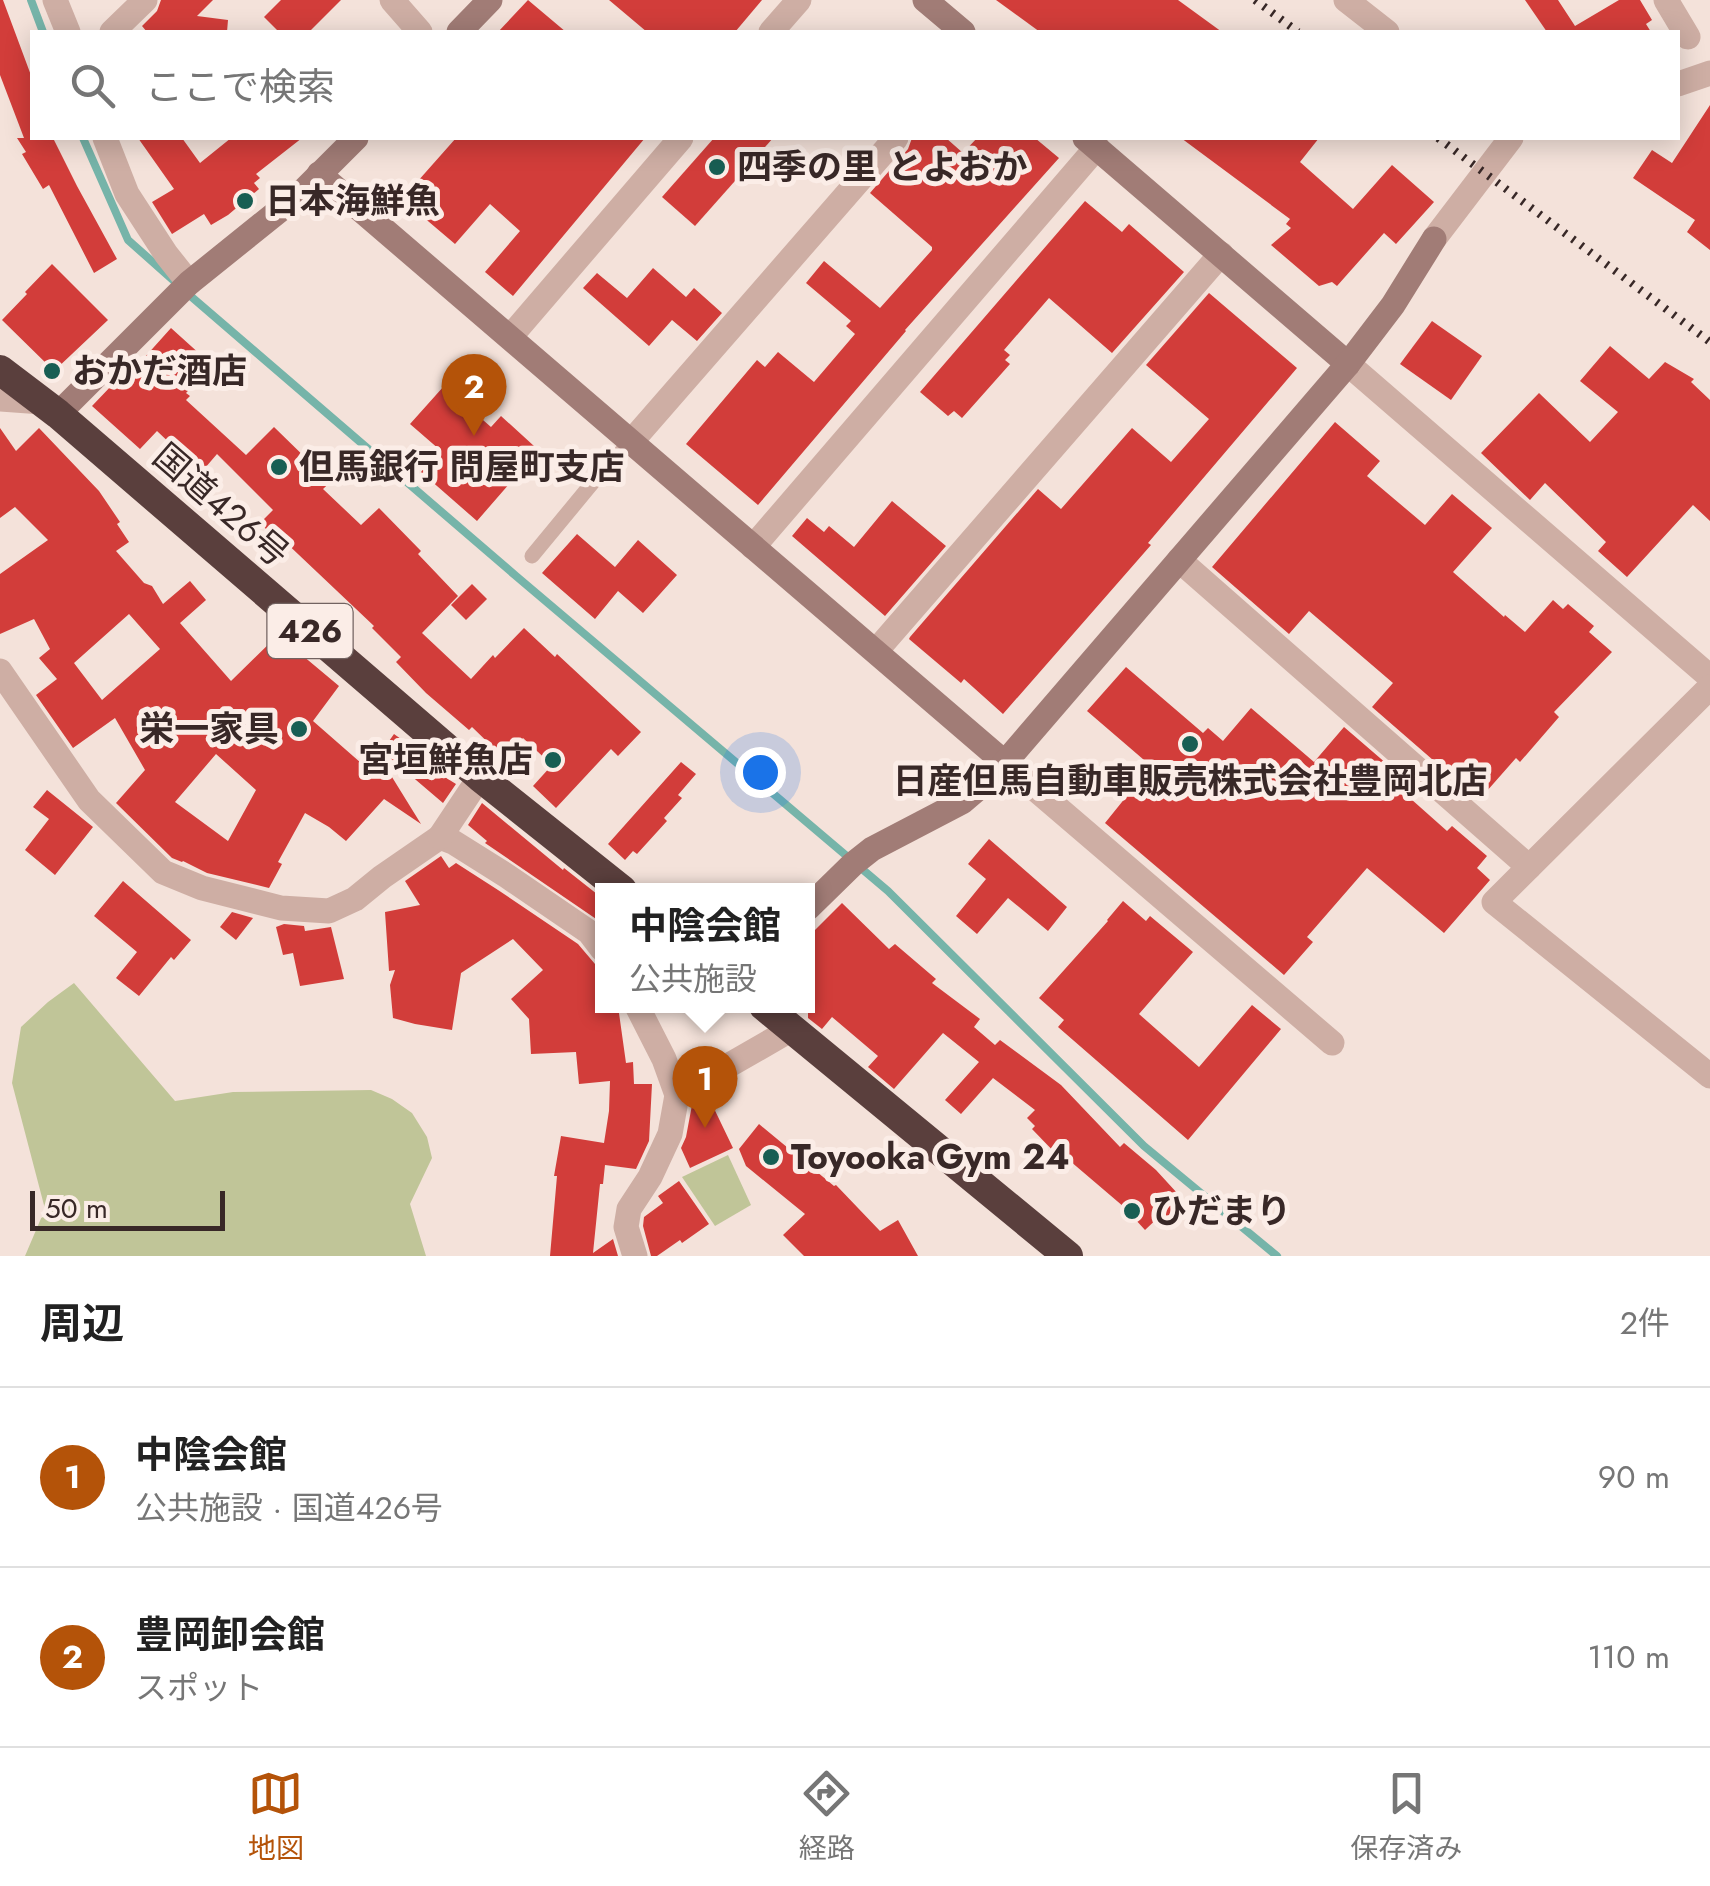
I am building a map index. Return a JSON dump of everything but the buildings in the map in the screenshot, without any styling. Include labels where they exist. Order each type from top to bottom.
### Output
[{"type":"highway","name":"国道426号","points":[[0,370],[50,408],[480,777],[613,883]]},
{"type":"highway","points":[[773,1013],[1068,1256]]},
{"type":"street","points":[[55,0],[67,30]]},
{"type":"street","points":[[114,30],[145,0]]},
{"type":"street","points":[[392,0],[418,30]]},
{"type":"street","points":[[461,30],[490,0]]},
{"type":"street","points":[[773,30],[799,0]]},
{"type":"street","points":[[926,0],[961,30]]},
{"type":"street","points":[[1346,0],[1384,30]]},
{"type":"street","points":[[1666,0],[1688,37]]},
{"type":"street","points":[[1680,83],[1710,73]]},
{"type":"street","points":[[107,140],[127,194],[189,283]]},
{"type":"street","points":[[0,399],[50,408],[153,320],[189,283],[301,193],[354,140]]},
{"type":"street","points":[[510,338],[679,140]]},
{"type":"street","points":[[631,442],[894,140]]},
{"type":"street","points":[[815,901],[872,849],[962,802],[1005,763],[1348,364],[1394,305],[1434,238],[1509,140]]},
{"type":"street","points":[[754,547],[1091,142],[1710,676]]},
{"type":"street","points":[[320,174],[1332,1042]]},
{"type":"street","points":[[876,652],[1221,254]]},
{"type":"street","points":[[1179,560],[1530,867]]},
{"type":"street","points":[[0,670],[88,800],[164,872],[202,888],[281,908],[330,911],[355,899],[440,837],[480,777]]},
{"type":"street","points":[[1710,687],[1494,902],[1710,1076]]},
{"type":"street","points":[[440,837],[508,876],[595,940]]},
{"type":"street","points":[[636,1256],[626,1227],[629,1208],[650,1177],[670,1134],[678,1094],[641,1013]]},
{"type":"street","points":[[678,1094],[792,1029]]},
{"type":"lane","points":[[532,556],[631,442]]},
{"type":"green space","points":[[74,983],[175,1101],[233,1092],[371,1090],[412,1113],[427,1137],[432,1158],[410,1204],[426,1256],[25,1256],[45,1209],[12,1083],[21,1027]]},
{"type":"green space","points":[[728,1155],[751,1205],[715,1226],[682,1177]]},
{"type":"waterway","points":[[31,0],[42,30]]},
{"type":"waterway","points":[[84,140],[128,240],[173,280]]},
{"type":"waterway","points":[[187,293],[888,891],[1144,1146],[1277,1256]]},
{"type":"railway","points":[[1255,0],[1295,30]]},
{"type":"railway","points":[[1441,140],[1710,342]]},
{"type":"place","name":"四季の里 とよおか","points":[[717,167]]},
{"type":"place","name":"日本海鮮魚","points":[[245,201]]},
{"type":"place","name":"おかだ酒店","points":[[52,371]]},
{"type":"place","name":"豊岡卸会館","points":[[474,436]]},
{"type":"place","name":"但馬銀行 問屋町支店","points":[[279,467]]},
{"type":"place","name":"栄一家具","points":[[299,729]]},
{"type":"place","name":"日産但馬自動車販売株式会社豊岡北店","points":[[1190,744]]},
{"type":"place","name":"宮垣鮮魚店","points":[[553,760]]},
{"type":"place","name":"中陰会館","points":[[705,1128]]},
{"type":"place","name":"Toyooka Gym 24","points":[[771,1157]]},
{"type":"place","name":"ひだまり","points":[[1132,1211]]}]
